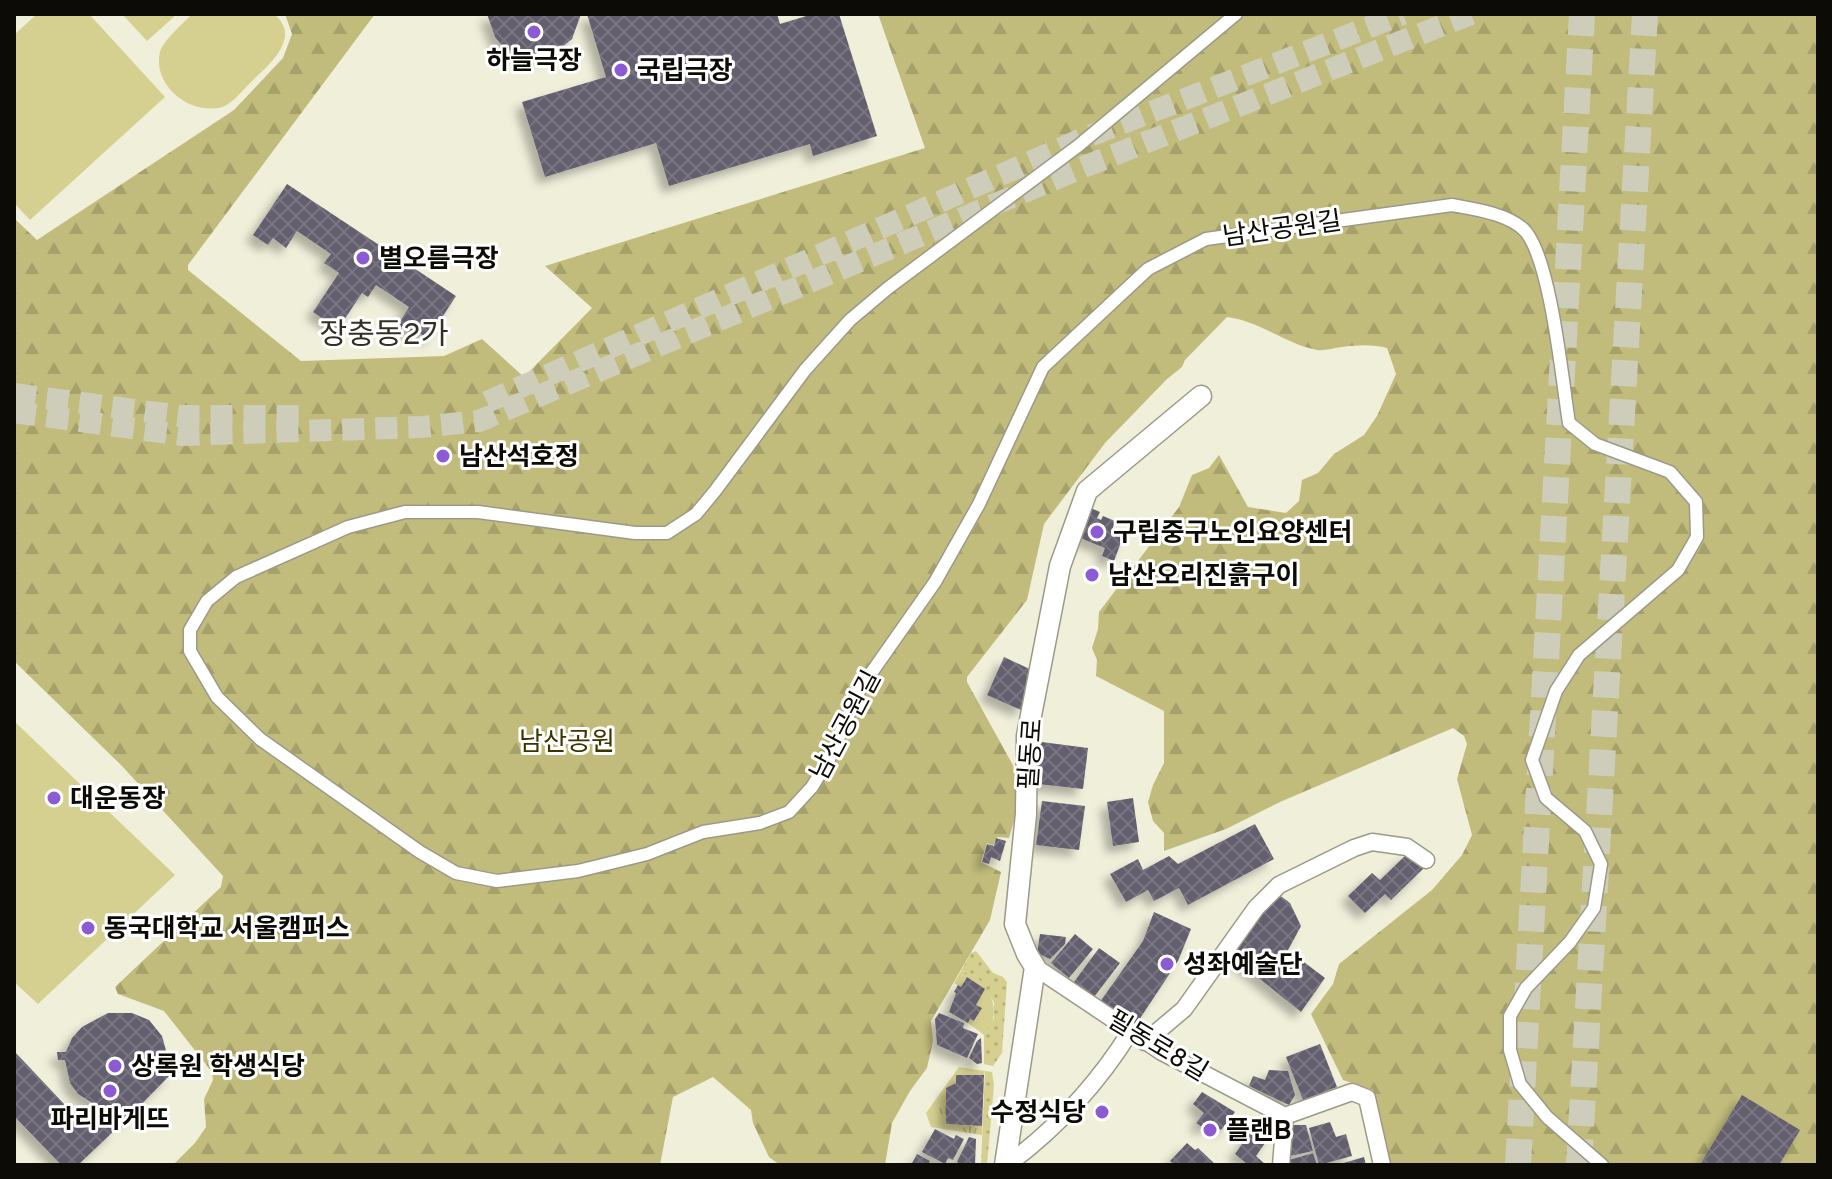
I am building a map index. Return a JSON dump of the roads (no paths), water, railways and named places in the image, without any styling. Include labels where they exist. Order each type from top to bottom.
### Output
[{"type":"street","name":"남산공원길","points":[[1236,14],[1078,146],[850,320],[805,370],[696,514],[667,533],[635,533],[478,512],[405,512],[348,527],[236,577],[207,601],[190,630],[190,651],[217,697],[260,739],[420,852],[456,873],[497,881],[578,871],[647,854],[703,832],[760,823],[789,812],[812,787],[829,759],[860,689],[935,582],[979,504],[1043,367],[1148,269],[1206,239],[1452,205],[1491,212],[1525,231],[1543,269],[1569,423],[1595,444],[1670,472],[1696,502],[1697,537],[1678,570],[1579,655],[1556,691],[1532,760],[1546,798],[1585,831],[1601,864],[1594,908],[1570,942],[1526,988],[1510,1016],[1510,1050],[1520,1084],[1547,1117],[1602,1165]]},
{"type":"street","name":"필동로","points":[[1035,967],[1015,924],[1026,814],[1027,736],[1060,566],[1087,491],[1201,396]]},
{"type":"street","points":[[1145,1042],[1184,1009],[1256,908],[1279,885],[1372,842],[1407,847],[1426,860]]},
{"type":"street","name":"필동로8길","points":[[1035,967],[1145,1042],[1285,1116]]},
{"type":"street","points":[[1006,1165],[1035,967]]},
{"type":"street","points":[[1006,1165],[1040,1141],[1082,1099],[1105,1072],[1130,1032]]},
{"type":"street","points":[[1281,1165],[1285,1116],[1352,1092],[1367,1098],[1382,1165]]},
{"type":"tunnel","points":[[487,402],[1082,139],[1403,14]]},
{"type":"tunnel","points":[[14,412],[182,435],[422,427],[479,421],[1086,166],[1471,14]]},
{"type":"tunnel","points":[[1518,1165],[1582,14]]},
{"type":"tunnel","points":[[1579,1165],[1645,14]]},
{"type":"tunnel","points":[[14,394],[180,416],[303,416]]},
{"type":"place","name":"하늘극장","points":[[534,32]]},
{"type":"place","name":"국립극장","points":[[621,70]]},
{"type":"place","name":"별오름극장","points":[[363,258]]},
{"type":"place","name":"남산석호정","points":[[443,456]]},
{"type":"place","name":"구립중구노인요양센터","points":[[1097,532]]},
{"type":"place","name":"남산오리진흙구이","points":[[1092,575]]},
{"type":"place","name":"대운동장","points":[[54,798]]},
{"type":"place","name":"동국대학교 서울캠퍼스","points":[[88,928]]},
{"type":"place","name":"성좌예술단","points":[[1167,964]]},
{"type":"place","name":"상록원 학생식당","points":[[115,1066]]},
{"type":"place","name":"파리바게뜨","points":[[110,1091]]},
{"type":"place","name":"수정식당","points":[[1102,1112]]},
{"type":"place","name":"플랜B","points":[[1210,1130]]},
{"type":"district","name":"장충동2가","points":[[384,334]]},
{"type":"park label","name":"남산공원","points":[[567,741]]}]
